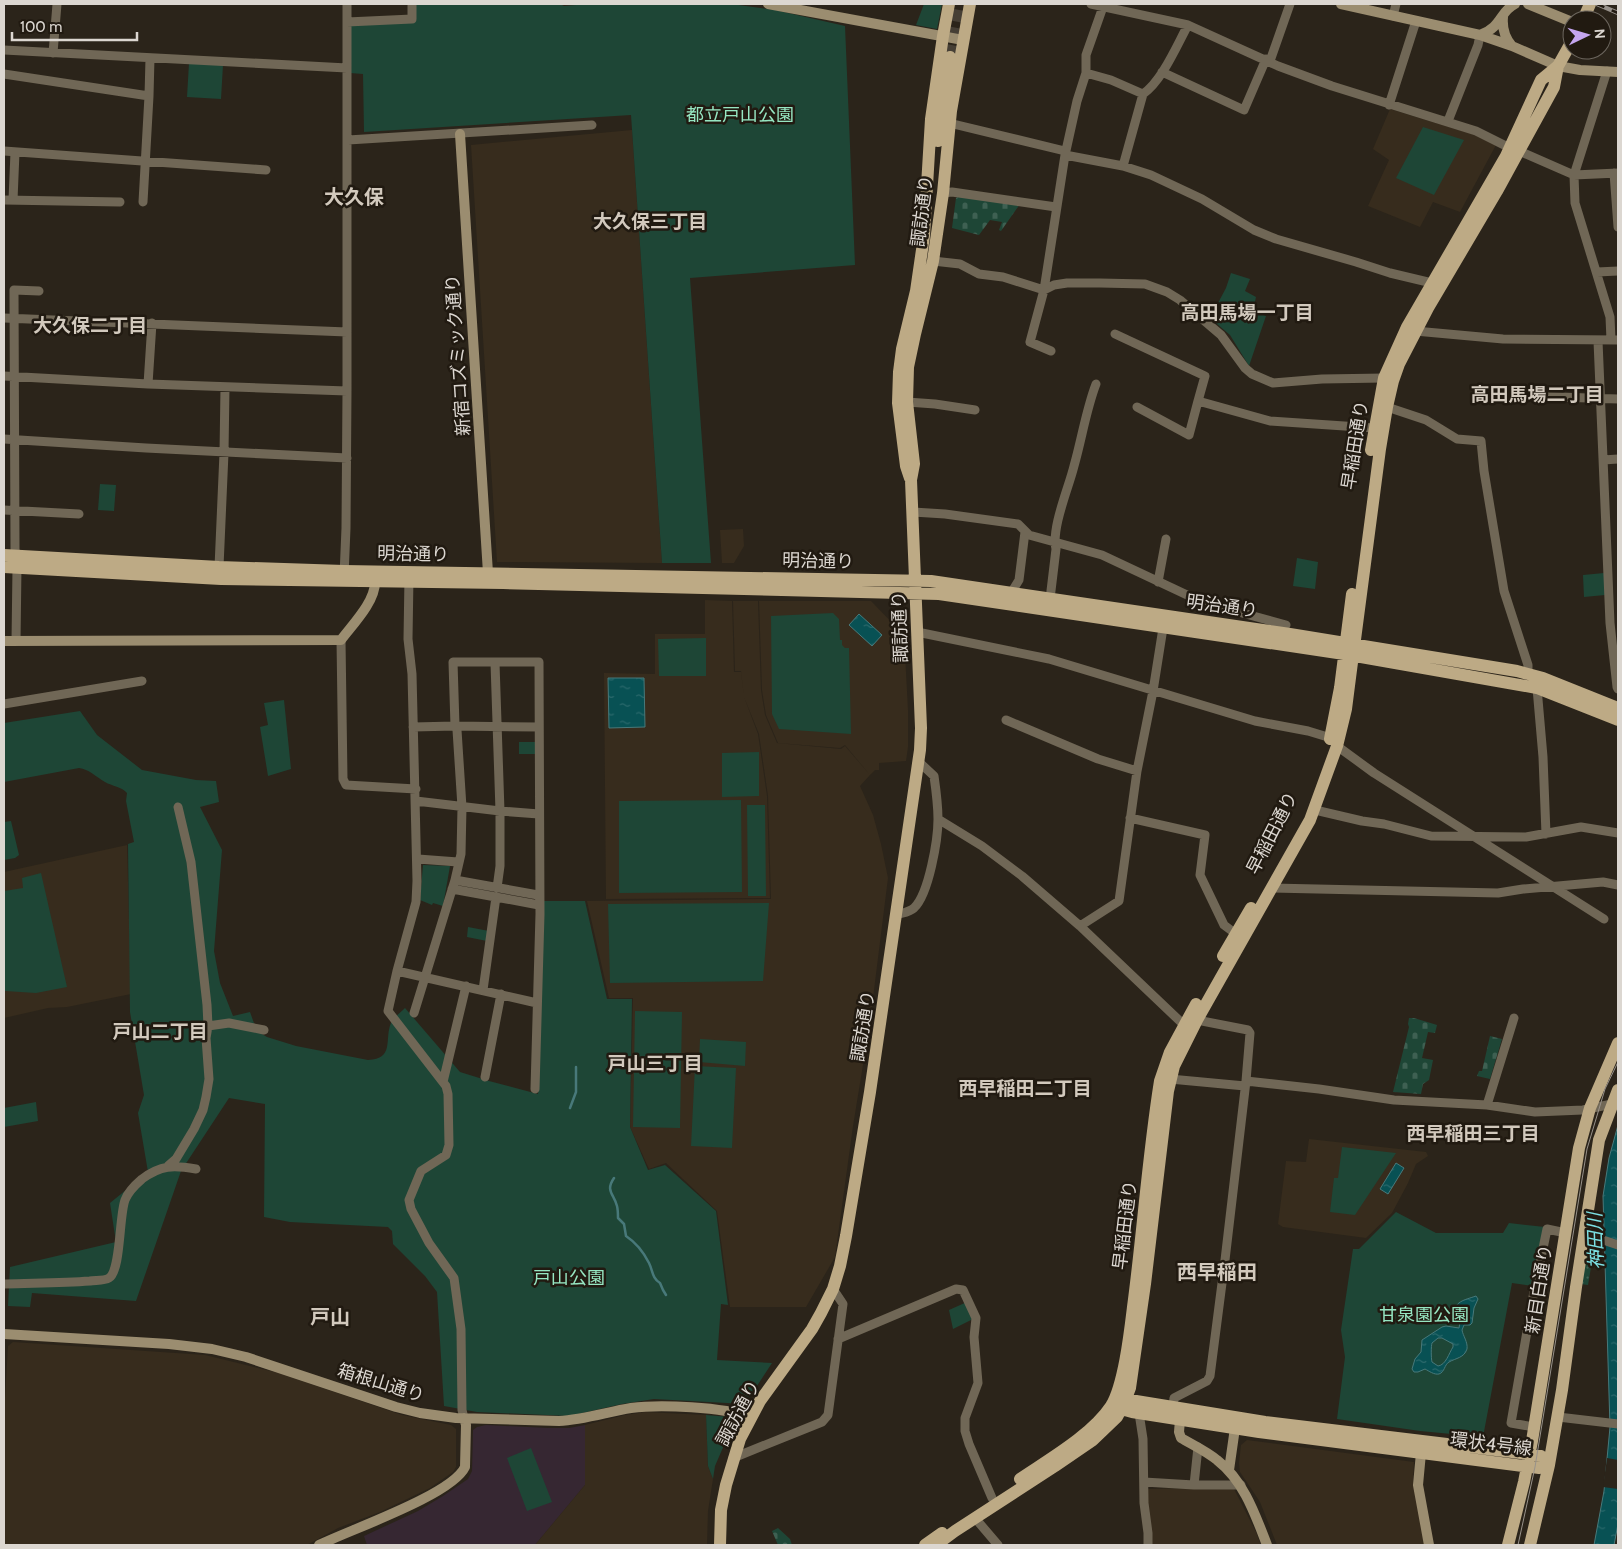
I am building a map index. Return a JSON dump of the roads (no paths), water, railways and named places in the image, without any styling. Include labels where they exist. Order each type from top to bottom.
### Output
[{"type":"main road","name":"諏訪通り","points":[[911,480],[906,466],[898,403],[899,372],[902,349],[916,291],[928,262],[926,210],[931,119],[949,4]]},
{"type":"main road","name":"諏訪通り","points":[[720,1545],[723,1500],[733,1458],[742,1433],[760,1402],[812,1330],[832,1289],[840,1266],[870,1092],[919,762],[922,728],[911,480],[914,464],[907,402],[907,382],[911,350],[928,262],[940,213],[949,123],[970,4]]},
{"type":"main road","points":[[926,210],[937,159],[942,103],[950,57]]},
{"type":"main road","name":"早稲田通り","points":[[936,1545],[1093,1440],[1104,1430],[1119,1402],[1131,1324],[1160,1081],[1184,1025],[1302,820],[1346,709],[1349,650],[1374,428],[1384,378],[1514,149],[1541,80],[1558,66],[1562,59]]},
{"type":"main road","name":"早稲田通り","points":[[1349,650],[1387,407],[1393,381],[1411,329],[1432,284],[1494,178],[1514,149]]},
{"type":"main road","points":[[937,159],[940,213]]},
{"type":"main road","name":"明治通り","points":[[12,559],[221,579],[344,576],[916,586],[940,594],[1162,628],[1528,674],[1559,684],[1618,708]]},
{"type":"main road","name":"明治通り","points":[[4,567],[12,559],[219,567],[344,576],[375,582],[409,577],[488,573],[916,586],[1011,593],[1349,650],[1536,688],[1618,720]]},
{"type":"main road","name":"早稲田通り","points":[[925,1545],[1070,1445],[1119,1402],[1130,1388],[1146,1284],[1170,1079],[1178,1056],[1197,1020],[1315,810],[1334,742]]},
{"type":"main road","name":"新目白通り","points":[[1508,1545],[1534,1427],[1579,1148],[1590,1108],[1618,1043]]},
{"type":"main road","name":"新目白通り","points":[[1530,1545],[1549,1465],[1558,1416],[1599,1140],[1615,1105],[1618,1090]]},
{"type":"main road","name":"環状4号線","points":[[1119,1402],[1173,1408],[1528,1460],[1539,1468],[1549,1465]]},
{"type":"main road","name":"環状4号線","points":[[1119,1402],[1139,1413],[1234,1428],[1421,1453],[1528,1460]]},
{"type":"street","points":[[53,52],[57,4]]},
{"type":"street","points":[[344,576],[347,458],[348,140],[346,4]]},
{"type":"street","points":[[347,22],[412,18],[412,4]]},
{"type":"street","points":[[768,4],[963,40]]},
{"type":"street","points":[[1091,4],[1104,5],[1188,25],[1268,61],[1332,86],[1476,131],[1574,175],[1616,173],[1618,227]]},
{"type":"street","points":[[1162,72],[1244,110],[1268,61],[1290,4]]},
{"type":"street","points":[[1341,4],[1480,35],[1512,46],[1558,66],[1618,72]]},
{"type":"street","points":[[1393,16],[1396,4]]},
{"type":"street","points":[[1480,35],[1493,29],[1506,11],[1515,4]]},
{"type":"street","points":[[1528,4],[1562,18]]},
{"type":"street","points":[[1051,351],[1030,342],[1044,290],[1065,153],[1086,73],[1086,55],[1104,5]]},
{"type":"street","points":[[1503,17],[1504,32],[1512,46]]},
{"type":"street","points":[[1389,104],[1416,21]]},
{"type":"street","points":[[1123,166],[1143,94],[1150,89],[1162,72],[1188,25]]},
{"type":"street","points":[[1448,121],[1478,45],[1480,35]]},
{"type":"street","points":[[4,50],[347,68]]},
{"type":"street","points":[[143,202],[150,58]]},
{"type":"street","points":[[1411,329],[1503,340],[1615,340],[1597,272],[1575,203],[1574,175],[1607,72]]},
{"type":"street","points":[[1086,73],[1111,80],[1143,94]]},
{"type":"street","points":[[4,74],[149,96]]},
{"type":"street","points":[[949,123],[1123,166],[1151,175],[1219,208],[1254,230],[1276,239],[1432,284]]},
{"type":"street","points":[[348,140],[592,125]]},
{"type":"street","name":"新宿コズミック通り","points":[[460,134],[488,573]]},
{"type":"street","points":[[4,151],[266,170]]},
{"type":"street","points":[[15,152],[8,200],[120,202]]},
{"type":"street","points":[[943,192],[1056,207]]},
{"type":"street","points":[[928,262],[960,264],[979,274],[1003,277],[1044,290],[1067,283],[1145,284],[1167,292],[1180,300],[1221,335],[1245,368],[1252,374],[1273,383],[1322,379],[1384,378]]},
{"type":"street","points":[[1597,272],[1618,271]]},
{"type":"street","points":[[16,641],[12,559],[15,510],[14,290],[39,291]]},
{"type":"street","points":[[4,318],[347,332]]},
{"type":"street","points":[[148,384],[152,323]]},
{"type":"street","points":[[1116,334],[1205,376],[1189,435],[1137,407]]},
{"type":"street","points":[[1598,341],[1616,687],[1618,689]]},
{"type":"street","points":[[4,376],[347,392]]},
{"type":"street","points":[[1050,599],[1056,549],[1055,542],[1062,506],[1075,465],[1089,401],[1096,384]]},
{"type":"street","points":[[219,567],[225,387]]},
{"type":"street","points":[[1530,396],[1618,400]]},
{"type":"street","points":[[1198,401],[1270,421],[1374,428]]},
{"type":"street","points":[[907,402],[975,410]]},
{"type":"street","points":[[1387,407],[1426,420],[1457,439],[1481,441],[1484,471],[1504,591],[1528,665],[1528,674]]},
{"type":"street","points":[[4,438],[347,458]]},
{"type":"street","points":[[1604,460],[1618,459]]},
{"type":"street","points":[[4,510],[79,514]]},
{"type":"street","points":[[913,512],[945,514],[1018,524],[1029,535],[1102,556],[1202,602],[1286,625]]},
{"type":"street","points":[[1011,593],[1019,580],[1025,532]]},
{"type":"street","points":[[1158,582],[1166,539]]},
{"type":"street","points":[[319,1545],[409,1506],[447,1485],[462,1472],[465,1466],[466,1425],[462,1410],[461,1329],[454,1278],[429,1243],[411,1209],[409,1200],[421,1171],[446,1154],[449,1145],[448,1094],[444,1082],[388,1011],[416,902],[418,859],[412,674],[408,640],[409,577]]},
{"type":"street","points":[[375,582],[372,598],[341,640],[343,779],[346,785],[416,789]]},
{"type":"street","points":[[1080,926],[1119,902],[1137,771],[1153,691],[1162,628]]},
{"type":"street","points":[[917,632],[1049,659],[1255,721],[1308,732],[1334,742],[1374,773],[1604,919]]},
{"type":"street","points":[[4,641],[341,640]]},
{"type":"street","points":[[414,1013],[454,884],[461,854],[462,807],[457,730],[455,726],[453,662],[539,662],[539,905],[535,1088]]},
{"type":"street","points":[[483,990],[500,866],[495,663]]},
{"type":"street","points":[[4,704],[142,681]]},
{"type":"street","points":[[1536,688],[1543,757],[1546,834]]},
{"type":"street","points":[[1006,720],[1098,759],[1137,771]]},
{"type":"street","points":[[413,727],[539,727]]},
{"type":"street","points":[[896,915],[914,908],[922,896],[933,862],[938,819],[934,776],[919,762]]},
{"type":"street","points":[[416,801],[538,814]]},
{"type":"street","points":[[5,1284],[66,1283],[109,1278],[114,1271],[123,1207],[126,1198],[140,1181],[154,1171],[168,1166],[176,1158],[194,1129],[204,1103],[209,1079],[206,1038],[208,1026],[207,1005],[191,862],[178,807]]},
{"type":"street","points":[[1315,810],[1431,836],[1526,837],[1581,827],[1618,832]]},
{"type":"street","points":[[1130,818],[1206,835],[1200,875],[1224,925],[1236,934]]},
{"type":"street","points":[[938,819],[982,846],[1022,876],[1080,926],[1184,1025]]},
{"type":"street","points":[[418,859],[458,862]]},
{"type":"street","points":[[1272,888],[1498,893],[1523,888],[1603,882],[1618,885]]},
{"type":"street","points":[[454,884],[496,892],[539,905]]},
{"type":"street","points":[[496,892],[538,895]]},
{"type":"street","points":[[397,971],[537,1003]]},
{"type":"street","points":[[444,1082],[466,986]]},
{"type":"street","points":[[485,1077],[501,994]]},
{"type":"street","points":[[1487,1105],[1514,1018]]},
{"type":"street","points":[[1173,1408],[1174,1398],[1207,1381],[1210,1376],[1246,1083],[1250,1033],[1248,1030],[1197,1020]]},
{"type":"street","points":[[208,1026],[229,1024],[264,1030]]},
{"type":"street","points":[[1170,1079],[1319,1089],[1394,1100],[1487,1105],[1535,1112],[1615,1105]]},
{"type":"street","points":[[168,1166],[196,1169]]},
{"type":"street","points":[[1534,1427],[1512,1423],[1533,1297],[1547,1229],[1566,1233]]},
{"type":"street","points":[[1585,1234],[1618,1245]]},
{"type":"street","points":[[733,1458],[822,1422],[828,1415],[843,1304],[832,1289]]},
{"type":"street","points":[[838,1339],[956,1289],[963,1290],[976,1318],[974,1337],[978,1383],[965,1418],[965,1431],[992,1498]]},
{"type":"street","name":"箱根山通り","points":[[4,1334],[169,1344],[212,1349],[254,1359],[396,1407],[439,1416],[559,1422],[656,1406],[740,1413],[751,1417]]},
{"type":"street","points":[[1139,1413],[1143,1439],[1148,1545]]},
{"type":"street","points":[[1558,1416],[1614,1423]]},
{"type":"street","points":[[1180,1420],[1178,1432],[1181,1438],[1214,1457],[1241,1486],[1267,1545]]},
{"type":"street","points":[[1228,1470],[1234,1428]]},
{"type":"street","points":[[1194,1485],[1198,1447]]},
{"type":"street","points":[[1421,1453],[1418,1485],[1429,1545]]},
{"type":"street","points":[[1144,1482],[1241,1486]]},
{"type":"street","points":[[975,1518],[998,1545]]},
{"type":"water","points":[[859,614],[882,635],[872,646],[849,625]]},
{"type":"water","points":[[608,678],[644,678],[645,727],[609,728]]},
{"type":"water","name":"神田川","points":[[1618,1125],[1618,1524],[1614,1545],[1594,1545],[1604,1491],[1610,1427],[1603,1196],[1609,1158]]},
{"type":"water","points":[[1396,1163],[1404,1168],[1388,1194],[1380,1189]]},
{"type":"water","points":[[1476,1296],[1478,1299],[1474,1308],[1472,1323],[1464,1325],[1462,1330],[1467,1346],[1464,1354],[1449,1362],[1439,1374],[1425,1369],[1414,1372],[1412,1369],[1415,1359],[1421,1352],[1422,1340],[1442,1327],[1459,1328],[1460,1322],[1454,1316],[1455,1307],[1460,1302]],"holes":[[[1438,1338],[1453,1344],[1453,1347],[1445,1361],[1438,1366],[1432,1362],[1432,1343]]]},
{"type":"waterway","points":[[570,1108],[576,1092],[576,1067]]},
{"type":"waterway","points":[[614,1178],[610,1189],[616,1202],[618,1218],[624,1224],[626,1236],[647,1259],[654,1277],[660,1283],[666,1295]]},
{"type":"tunnel","points":[[950,57],[960,4]]},
{"type":"tram line","points":[[1518,1545],[1535,1467],[1587,1149],[1605,1089],[1618,1062]]},
{"type":"railway","points":[[1597,4],[1618,13]]},
{"type":"district","name":"大久保","points":[[354,197]]},
{"type":"district","name":"大久保三丁目","points":[[650,221]]},
{"type":"district","name":"高田馬場一丁目","points":[[1247,312]]},
{"type":"district","name":"大久保二丁目","points":[[90,325]]},
{"type":"district","name":"高田馬場二丁目","points":[[1537,394]]},
{"type":"district","name":"戸山二丁目","points":[[160,1031]]},
{"type":"district","name":"戸山三丁目","points":[[655,1063]]},
{"type":"district","name":"西早稲田二丁目","points":[[1025,1088]]},
{"type":"district","name":"西早稲田三丁目","points":[[1473,1133]]},
{"type":"district","name":"西早稲田","points":[[1217,1272]]},
{"type":"district","name":"戸山","points":[[330,1317]]},
{"type":"park label","name":"都立戸山公園","points":[[740,115]]},
{"type":"park label","name":"戸山公園","points":[[569,1278]]},
{"type":"park label","name":"甘泉園公園","points":[[1424,1315]]}]
